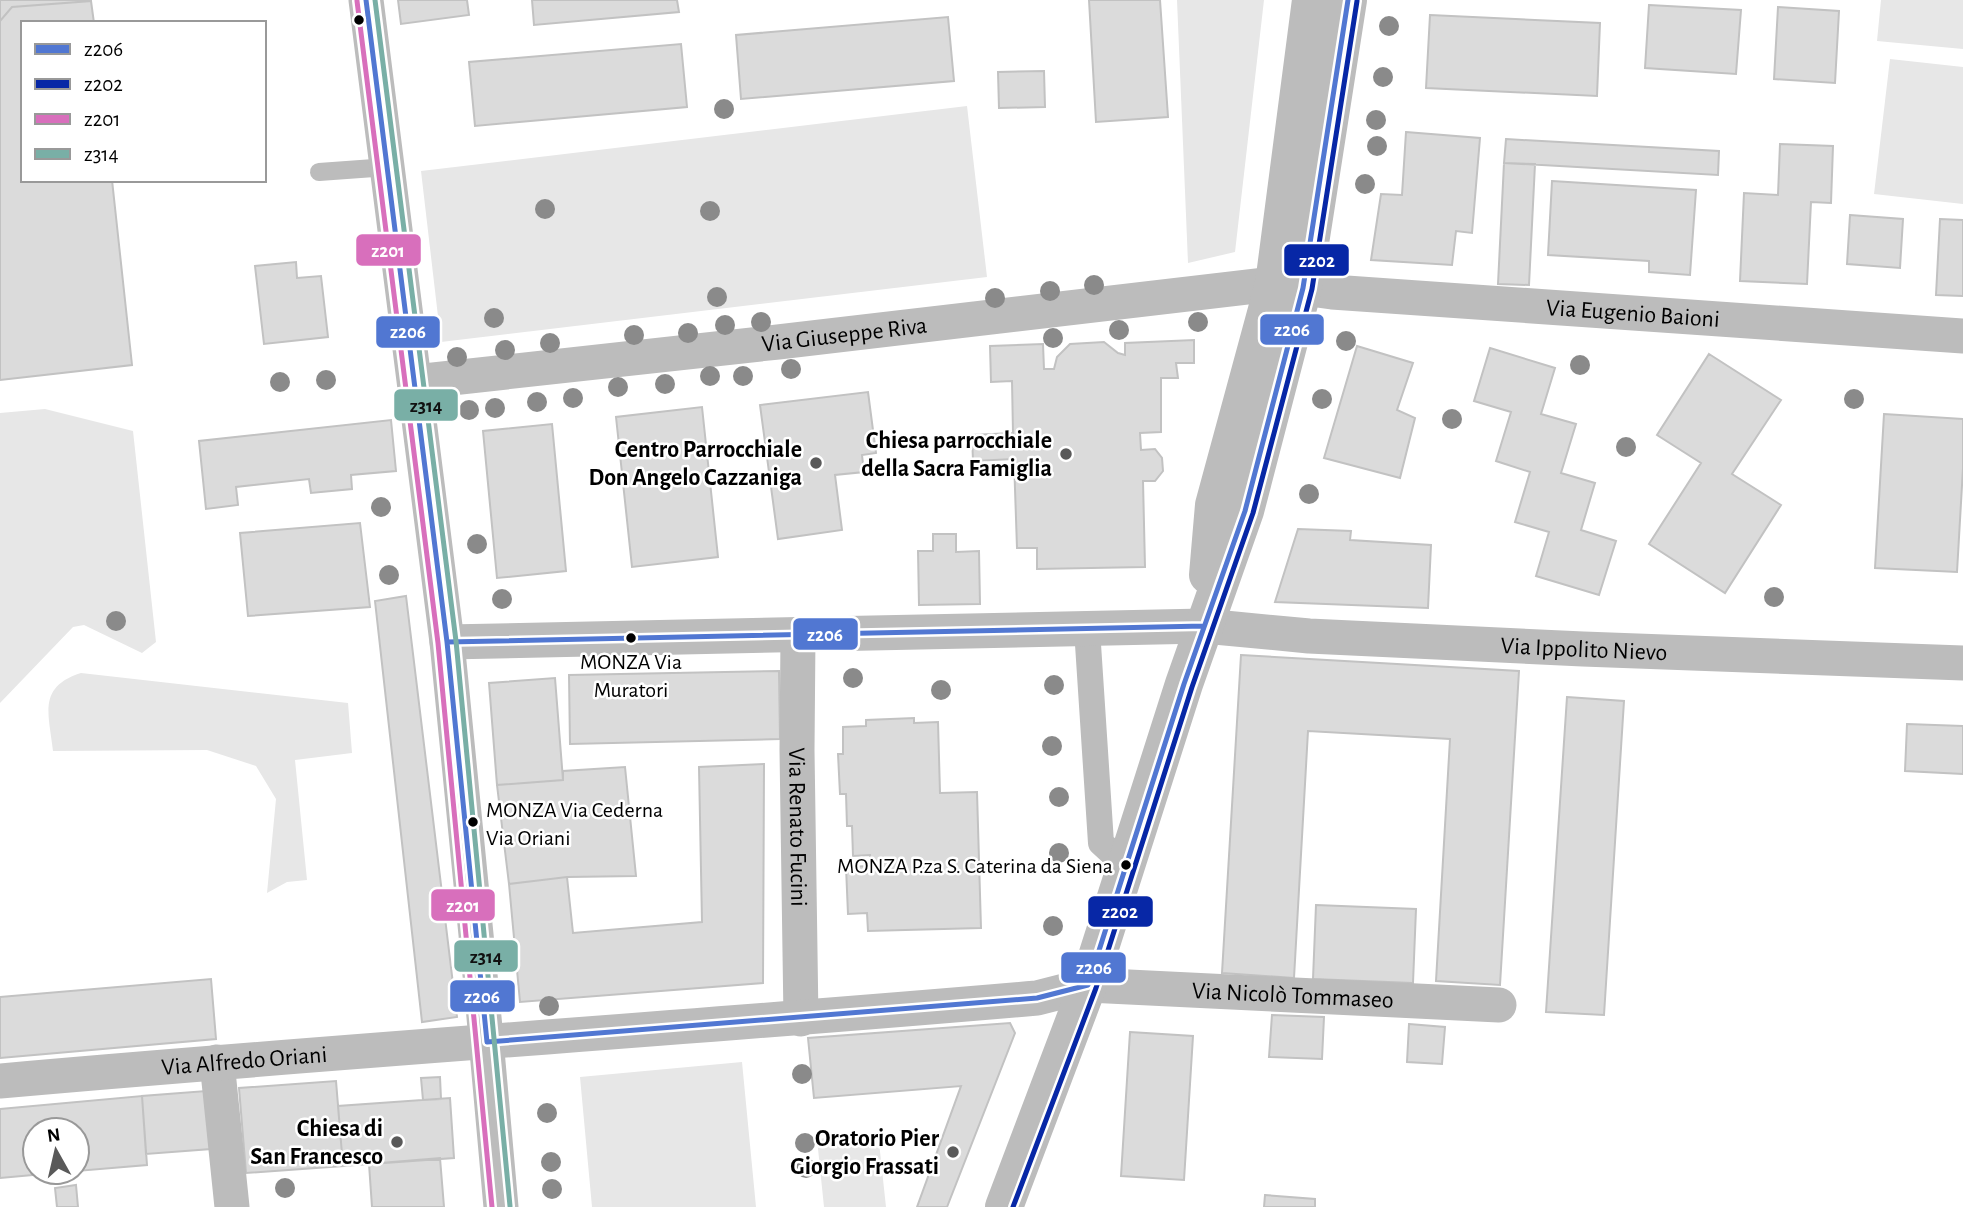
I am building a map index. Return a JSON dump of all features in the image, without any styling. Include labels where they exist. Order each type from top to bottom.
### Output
[{"type":"street","points":[[366,0],[447,642],[501,1207]]},
{"type":"street","points":[[1288,286],[1311,0]]},
{"type":"street","points":[[1004,1207],[1088,985],[1204,625],[1245,511],[1288,286],[1348,0]]},
{"type":"street","name":"Via Eugenio Baioni","points":[[1288,286],[1332,292],[1963,336]]},
{"type":"street","name":"Via Giuseppe Riva","points":[[415,382],[1288,286]]},
{"type":"street","name":"Via Ippolito Nievo","points":[[447,642],[1204,625],[1310,636],[1963,663]]},
{"type":"street","points":[[1087,629],[1101,843],[1125,865]]},
{"type":"street","name":"Via Renato Fucini","points":[[798,635],[801,1019]]},
{"type":"street","name":"Via Nicolò Tommaseo","points":[[801,1019],[1037,998],[1088,985],[1499,1005]]},
{"type":"street","name":"Via Alfredo Oriani","points":[[0,1081],[217,1062],[801,1019]]},
{"type":"street","points":[[217,1062],[232,1207]]},
{"type":"lane","points":[[319,172],[388,167]]},
{"type":"shaded area","points":[[1177,0],[1264,0],[1235,252],[1188,263]]},
{"type":"shaded area","points":[[1881,0],[1963,0],[1963,49],[1877,41]]},
{"type":"shaded area","points":[[1890,59],[1963,67],[1963,204],[1874,194]]},
{"type":"shaded area","points":[[967,106],[987,277],[441,342],[421,171]]},
{"type":"shaded area","points":[[45,409],[133,431],[156,642],[142,653],[84,625],[73,627],[0,703],[0,413]]},
{"type":"shaded area","points":[[81,673],[348,703],[352,753],[295,760],[307,880],[287,882],[267,893],[276,799],[256,766],[207,750],[53,751],[48,714],[52,694],[67,679]]},
{"type":"shaded area","points":[[742,1062],[756,1207],[592,1207],[580,1077]]},
{"type":"shaded area","points":[[878,1133],[886,1207],[824,1207],[817,1139]]},
{"type":"building","points":[[0,0],[91,1],[12,7],[0,21]]},
{"type":"building","points":[[398,0],[467,0],[469,15],[401,24]]},
{"type":"building","points":[[532,0],[677,0],[679,12],[534,25]]},
{"type":"building","points":[[1089,0],[1160,0],[1168,117],[1096,122]]},
{"type":"building","points":[[91,1],[94,21],[21,21],[21,182],[112,182],[132,365],[0,380],[0,21],[12,7]]},
{"type":"building","points":[[1649,5],[1741,10],[1736,74],[1645,68]]},
{"type":"building","points":[[1778,7],[1839,11],[1835,83],[1774,79]]},
{"type":"building","points":[[1430,15],[1600,23],[1597,96],[1426,88]]},
{"type":"building","points":[[948,17],[954,81],[741,99],[736,35]]},
{"type":"building","points":[[681,44],[687,107],[475,126],[469,62]]},
{"type":"building","points":[[1044,71],[1045,107],[999,108],[998,72]]},
{"type":"building","points":[[1406,132],[1480,138],[1472,233],[1456,231],[1452,265],[1371,260],[1381,194],[1402,195]]},
{"type":"building","points":[[1506,139],[1719,151],[1718,175],[1504,163]]},
{"type":"building","points":[[1780,144],[1833,146],[1831,203],[1811,202],[1807,284],[1740,281],[1744,193],[1778,195]]},
{"type":"building","points":[[1504,163],[1535,164],[1529,285],[1498,284]]},
{"type":"building","points":[[1552,181],[1696,190],[1690,275],[1649,272],[1649,261],[1548,255]]},
{"type":"building","points":[[1850,215],[1903,219],[1900,268],[1847,264]]},
{"type":"building","points":[[1940,219],[1963,220],[1963,296],[1936,295]]},
{"type":"building","points":[[296,262],[297,278],[321,276],[328,337],[264,344],[255,266]]},
{"type":"building","name":"Chiesa parrocchiale della Sacra Famiglia","points":[[1194,340],[1194,363],[1176,363],[1178,378],[1161,378],[1161,432],[1140,433],[1141,450],[1155,449],[1162,458],[1163,471],[1155,481],[1143,481],[1145,567],[1037,569],[1037,548],[1017,548],[1014,459],[973,461],[972,435],[1013,433],[1012,381],[991,382],[990,346],[1043,344],[1044,369],[1054,369],[1057,357],[1070,344],[1104,342],[1125,355],[1125,343]]},
{"type":"building","points":[[1357,346],[1413,363],[1397,410],[1415,418],[1400,478],[1324,458]]},
{"type":"building","points":[[1490,348],[1555,368],[1541,414],[1576,424],[1561,473],[1595,483],[1581,530],[1616,541],[1599,595],[1536,576],[1549,532],[1515,522],[1530,472],[1496,461],[1511,412],[1474,401]]},
{"type":"building","points":[[1709,354],[1781,400],[1732,474],[1781,505],[1725,593],[1649,544],[1701,463],[1657,435]]},
{"type":"building","name":"Centro Parrocchiale Don Angelo Cazzaniga","points":[[868,392],[876,453],[862,455],[864,472],[835,475],[842,530],[778,539],[760,405]]},
{"type":"building","points":[[702,407],[718,557],[632,567],[616,417]]},
{"type":"building","points":[[1884,414],[1963,419],[1957,572],[1875,568]]},
{"type":"building","points":[[391,420],[396,471],[351,475],[352,489],[311,493],[309,479],[236,487],[238,505],[206,509],[199,441]]},
{"type":"building","points":[[552,424],[566,571],[497,578],[483,431]]},
{"type":"building","points":[[360,523],[370,607],[248,616],[240,533]]},
{"type":"building","points":[[1298,529],[1351,531],[1350,540],[1431,545],[1428,608],[1275,602]]},
{"type":"building","points":[[933,534],[956,534],[956,552],[979,551],[980,604],[919,605],[918,551],[933,551]]},
{"type":"building","points":[[406,596],[457,1017],[422,1022],[375,601]]},
{"type":"building","points":[[1241,655],[1519,671],[1500,985],[1436,981],[1450,739],[1308,731],[1294,978],[1222,973]]},
{"type":"building","points":[[779,671],[780,739],[570,744],[569,675]]},
{"type":"building","points":[[555,678],[563,780],[497,785],[489,683]]},
{"type":"building","points":[[1567,697],[1624,701],[1604,1015],[1546,1012]]},
{"type":"building","points":[[914,718],[914,723],[938,722],[940,793],[977,792],[981,928],[868,931],[867,913],[848,914],[846,867],[870,866],[870,855],[853,856],[852,826],[847,826],[846,794],[840,794],[838,754],[843,754],[843,727],[866,726],[866,720]]},
{"type":"building","points":[[1907,724],[1963,726],[1963,774],[1905,771]]},
{"type":"building","points":[[764,764],[763,983],[520,1002],[509,884],[567,877],[573,933],[702,922],[699,767]]},
{"type":"building","points":[[625,767],[636,876],[567,877],[509,884],[497,785],[563,780],[563,771]]},
{"type":"building","points":[[1316,905],[1416,909],[1413,983],[1313,979]]},
{"type":"building","points":[[211,979],[216,1039],[0,1058],[0,997]]},
{"type":"building","points":[[1272,1015],[1324,1017],[1322,1059],[1269,1057]]},
{"type":"building","name":"Oratorio Pier Giorgio Frassati","points":[[1010,1023],[1015,1033],[947,1207],[917,1207],[961,1086],[814,1098],[808,1038]]},
{"type":"building","points":[[1409,1024],[1445,1027],[1442,1064],[1407,1062]]},
{"type":"building","points":[[1130,1032],[1193,1036],[1184,1180],[1121,1176]]},
{"type":"building","points":[[440,1077],[441,1099],[423,1100],[421,1078]]},
{"type":"building","points":[[336,1081],[343,1166],[246,1173],[239,1088]]},
{"type":"building","points":[[206,1091],[211,1149],[146,1154],[142,1096]]},
{"type":"building","points":[[142,1096],[147,1165],[91,1170],[91,1116],[21,1116],[21,1176],[0,1178],[0,1109]]},
{"type":"building","name":"Chiesa di San Francesco","points":[[450,1098],[454,1158],[343,1166],[338,1106]]},
{"type":"building","points":[[440,1158],[444,1207],[372,1207],[369,1164]]},
{"type":"building","points":[[76,1186],[78,1207],[57,1207],[55,1188]]},
{"type":"building","points":[[1265,1195],[1315,1199],[1315,1207],[1264,1207]]},
{"type":"transit line","name":"z206","points":[[366,0],[447,642],[487,1042],[1037,998],[1088,985],[1184,684],[1245,511],[1303,288],[1348,0]]},
{"type":"transit line","name":"z314","points":[[375,0],[456,641],[510,1206]]},
{"type":"transit line","name":"z201","points":[[357,1],[438,643],[492,1207]]},
{"type":"transit line","name":"z202","points":[[1013,1207],[1096,988],[1192,687],[1253,513],[1312,289],[1357,1]]},
{"type":"transit line","name":"z206","points":[[447,642],[1204,626]]},
{"type":"place","name":"Chiesa parrocchiale della Sacra Famiglia","points":[[1066,454]]},
{"type":"place","name":"Centro Parrocchiale Don Angelo Cazzaniga","points":[[816,463]]},
{"type":"place","name":"MONZA Via Muratori","points":[[631,638]]},
{"type":"place","name":"MONZA Via Cederna Via Oriani","points":[[473,822]]},
{"type":"place","name":"MONZA P.za S. Caterina da Siena","points":[[1126,865]]},
{"type":"place","name":"Chiesa di San Francesco","points":[[397,1142]]},
{"type":"place","name":"Oratorio Pier Giorgio Frassati","points":[[953,1152]]}]
